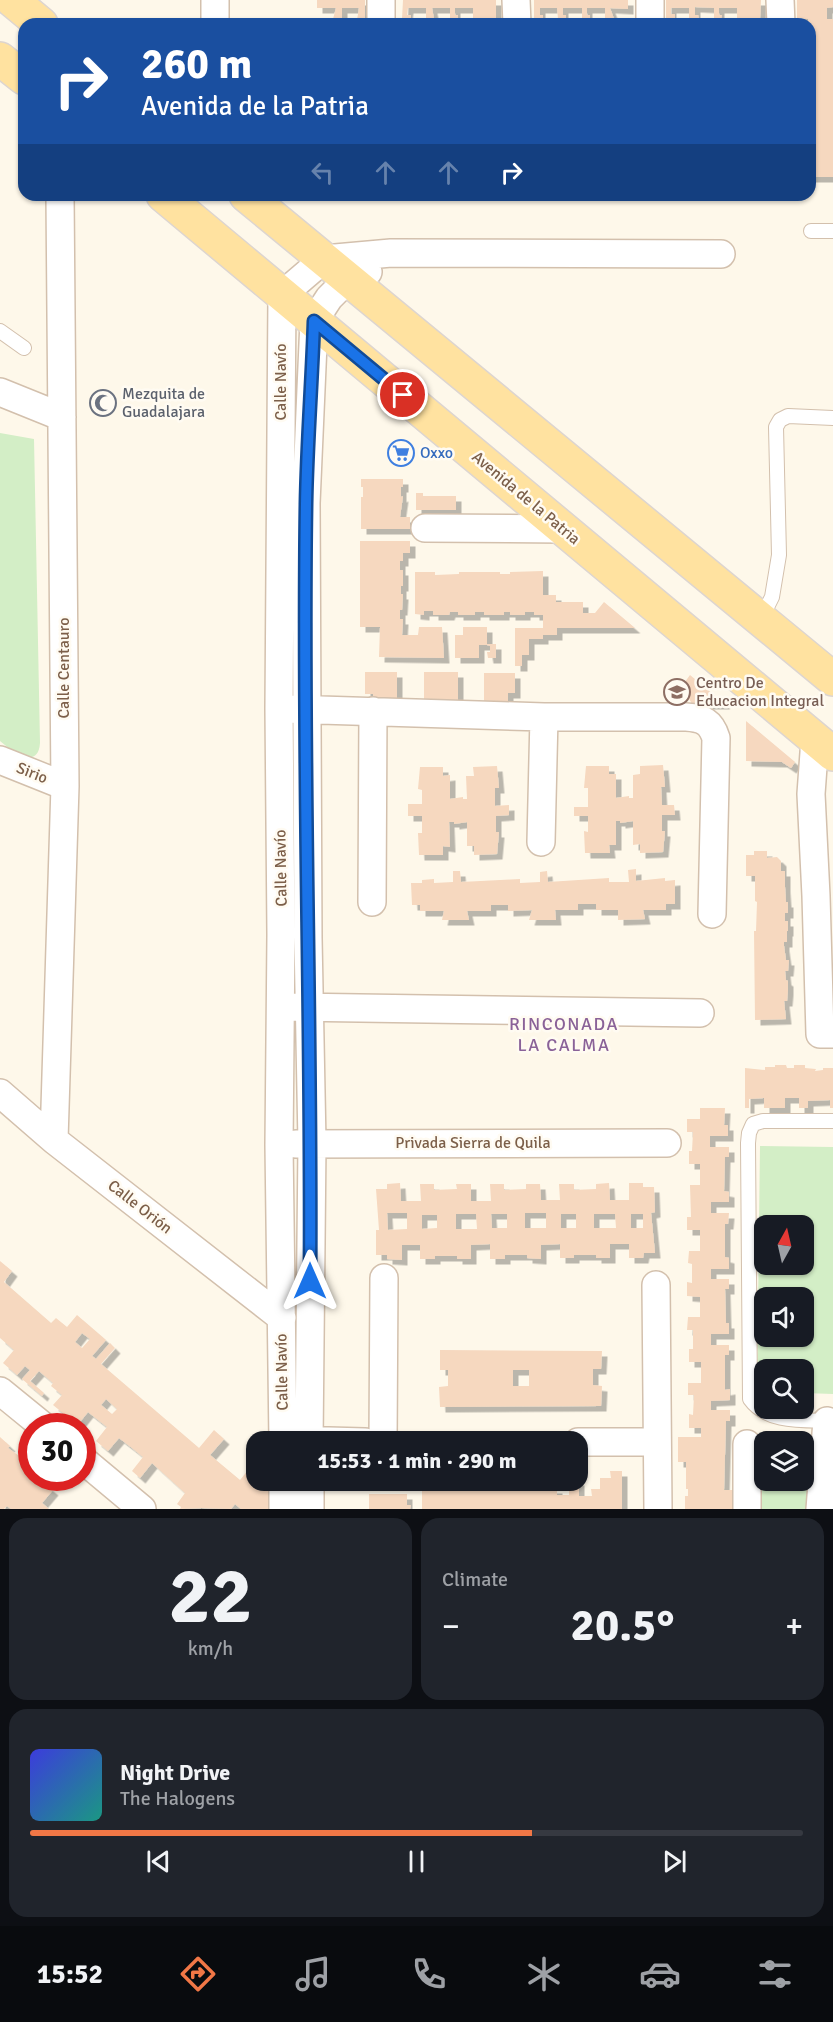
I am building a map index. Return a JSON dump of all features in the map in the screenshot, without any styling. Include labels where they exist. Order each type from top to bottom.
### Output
[{"type":"main road","points":[[12,0],[34,18]]},
{"type":"main road","points":[[0,59],[18,73]]},
{"type":"main road","name":"Avenida de la Patria","points":[[171,201],[824,747]]},
{"type":"main road","points":[[253,201],[833,679]]},
{"type":"street","points":[[215,0],[215,18]]},
{"type":"street","points":[[381,0],[381,18]]},
{"type":"street","points":[[516,0],[517,18]]},
{"type":"street","points":[[650,0],[650,18]]},
{"type":"street","points":[[780,0],[781,18]]},
{"type":"street","name":"Calle Centauro","points":[[54,1140],[65,786],[60,201]]},
{"type":"street","points":[[282,295],[336,269],[391,253],[721,254]]},
{"type":"street","points":[[314,321],[329,298],[336,269]]},
{"type":"street","name":"Calle Navío","points":[[282,295],[279,1144],[282,1318],[295,1431]]},
{"type":"street","name":"Calle Navío","points":[[297,1431],[312,1143],[306,503],[314,321]]},
{"type":"street","points":[[0,392],[62,417]]},
{"type":"street","points":[[425,528],[563,529]]},
{"type":"street","points":[[279,709],[544,717],[697,718],[706,721],[713,729],[716,738],[712,914]]},
{"type":"street","points":[[372,902],[374,711]]},
{"type":"street","points":[[541,842],[544,717]]},
{"type":"street","points":[[824,747],[811,794],[825,902],[820,1034],[833,1034]]},
{"type":"street","name":"Sirio","points":[[0,760],[65,786]]},
{"type":"street","points":[[281,1007],[700,1013]]},
{"type":"street","name":"Calle Orión","points":[[0,1093],[54,1140],[282,1318]]},
{"type":"street","name":"Privada Sierra de Quila","points":[[279,1144],[667,1143]]},
{"type":"street","points":[[383,1431],[384,1278]]},
{"type":"street","points":[[656,1285],[658,1509]]},
{"type":"street","points":[[0,1391],[27,1413]]},
{"type":"street","points":[[825,1506],[830,1421]]},
{"type":"street","points":[[588,1442],[657,1442]]},
{"type":"street","points":[[747,1444],[747,1509]]},
{"type":"street","points":[[96,1471],[142,1509]]},
{"type":"street","points":[[283,1491],[283,1509]]},
{"type":"street","points":[[310,1491],[310,1509]]},
{"type":"lane","points":[[811,231],[833,231]]},
{"type":"lane","points":[[0,331],[24,348]]},
{"type":"lane","points":[[760,620],[772,597],[779,555],[776,427],[780,420],[788,416],[833,418]]},
{"type":"lane","points":[[830,1421],[786,1419],[774,1416],[762,1412],[750,1399],[748,1143],[753,1124],[763,1121],[833,1121]]},
{"type":"green space","points":[[0,433],[34,439],[40,743],[35,756],[30,757],[17,753],[0,741]]},
{"type":"green space","points":[[760,1146],[833,1147],[833,1394],[814,1393],[814,1359],[757,1359],[758,1347],[814,1347],[814,1287],[758,1287],[758,1275],[814,1275],[814,1215],[759,1215]]},
{"type":"green space","points":[[754,1448],[754,1491],[812,1491],[812,1509],[753,1509]]},
{"type":"building","points":[[317,0],[365,0],[365,18],[357,18],[359,8],[342,8],[342,18],[333,18],[336,8],[317,8]]},
{"type":"building","points":[[403,0],[496,0],[496,18],[473,18],[473,8],[455,8],[455,15],[458,15],[458,18],[450,18],[450,8],[432,8],[434,18],[426,18],[426,8],[408,8],[407,15],[411,15],[411,18],[402,18]]},
{"type":"building","points":[[534,0],[628,0],[628,9],[610,8],[614,18],[605,18],[605,8],[587,8],[587,15],[590,15],[590,18],[582,18],[582,8],[563,8],[563,15],[566,15],[566,18],[558,18],[557,8],[540,8],[540,15],[543,15],[543,18],[534,18]]},
{"type":"building","points":[[666,0],[761,0],[760,18],[737,18],[737,8],[719,8],[721,18],[714,18],[714,8],[695,7],[695,15],[698,15],[699,18],[689,18],[689,8],[671,8],[671,14],[675,14],[675,18],[666,18]]},
{"type":"building","points":[[797,0],[833,0],[833,7],[827,8],[827,19],[833,19],[833,177],[816,177],[816,18],[797,18]]},
{"type":"building","points":[[361,479],[403,479],[400,517],[410,517],[410,529],[361,529],[363,487],[361,487]]},
{"type":"building","points":[[416,493],[423,493],[423,496],[456,496],[456,510],[416,510]]},
{"type":"building","points":[[360,541],[410,541],[410,553],[403,553],[403,561],[400,561],[400,570],[403,570],[402,610],[400,610],[400,619],[403,619],[402,635],[418,635],[419,627],[442,627],[444,658],[379,657],[380,627],[360,627]]},
{"type":"building","points":[[543,571],[543,595],[556,595],[556,602],[583,602],[583,613],[595,613],[604,602],[635,628],[557,628],[557,635],[543,635],[543,639],[529,639],[529,655],[522,655],[522,666],[515,666],[515,628],[543,628],[543,615],[525,612],[525,615],[510,615],[510,612],[504,612],[504,615],[484,615],[484,612],[475,612],[475,615],[458,615],[458,612],[450,612],[449,615],[433,615],[433,611],[424,611],[424,615],[415,614],[415,572],[435,572],[435,575],[459,574],[459,572],[510,574],[510,572]]},
{"type":"building","points":[[463,627],[487,627],[487,644],[496,644],[496,658],[488,658],[487,652],[490,652],[490,646],[479,645],[479,658],[455,658],[455,635],[463,635]]},
{"type":"building","points":[[365,672],[397,672],[397,702],[373,702],[373,694],[365,694]]},
{"type":"building","points":[[424,672],[458,672],[458,703],[424,702]]},
{"type":"building","points":[[484,673],[515,673],[515,693],[508,693],[508,703],[484,702]]},
{"type":"building","points":[[690,675],[725,704],[692,704],[682,686]]},
{"type":"building","points":[[746,721],[795,762],[791,768],[782,762],[746,761]]},
{"type":"building","points":[[663,765],[665,787],[661,787],[662,805],[674,805],[675,815],[662,815],[662,831],[665,831],[663,852],[640,853],[640,844],[633,845],[633,821],[620,823],[616,821],[616,845],[609,845],[610,853],[585,853],[584,831],[588,832],[588,816],[574,816],[574,807],[588,807],[588,788],[584,788],[586,766],[609,766],[609,774],[616,774],[616,798],[629,796],[633,798],[633,775],[640,774],[640,766]]},
{"type":"building","points":[[497,766],[499,788],[495,788],[495,806],[509,805],[509,815],[496,816],[496,832],[499,832],[497,854],[474,855],[474,846],[467,846],[467,822],[454,824],[454,822],[449,822],[450,847],[443,846],[443,855],[419,855],[418,833],[422,833],[422,816],[408,816],[408,804],[422,804],[422,790],[418,789],[420,767],[443,767],[443,776],[450,775],[450,799],[463,797],[467,799],[466,776],[474,776],[473,767]]},
{"type":"building","points":[[754,851],[767,851],[767,858],[777,857],[781,861],[781,871],[785,871],[788,913],[785,913],[785,921],[788,921],[788,931],[787,942],[784,942],[784,946],[786,960],[789,960],[788,971],[785,971],[788,981],[787,1001],[784,1001],[786,1019],[755,1020],[754,931],[756,931],[757,902],[755,901],[755,876],[746,876],[746,855],[754,855]]},
{"type":"building","points":[[636,869],[636,881],[665,878],[665,881],[675,880],[675,904],[666,904],[666,910],[643,910],[645,919],[618,920],[618,910],[596,910],[596,904],[578,904],[578,910],[555,910],[556,920],[529,920],[532,910],[508,911],[508,905],[491,905],[491,911],[467,911],[469,920],[442,920],[444,911],[420,911],[420,905],[412,905],[411,883],[422,883],[422,880],[434,879],[434,883],[453,882],[453,871],[460,871],[461,882],[520,879],[520,883],[540,882],[540,872],[547,871],[548,882],[609,878],[609,882],[629,882],[628,870]]},
{"type":"building","points":[[775,1065],[794,1068],[794,1065],[805,1065],[805,1068],[816,1069],[815,1071],[833,1068],[833,1108],[830,1108],[830,1100],[808,1101],[808,1108],[799,1108],[799,1098],[785,1098],[785,1108],[764,1108],[764,1098],[749,1099],[749,1108],[745,1108],[745,1068],[765,1070],[765,1067],[775,1067]]},
{"type":"building","points":[[700,1108],[725,1108],[724,1125],[728,1125],[728,1136],[710,1136],[710,1147],[729,1147],[729,1157],[725,1157],[724,1191],[729,1192],[729,1202],[711,1202],[711,1213],[729,1213],[728,1224],[725,1224],[725,1257],[729,1258],[729,1269],[711,1269],[711,1279],[729,1279],[729,1289],[725,1289],[726,1323],[729,1323],[729,1334],[711,1334],[711,1345],[729,1345],[729,1355],[725,1355],[725,1390],[730,1389],[730,1400],[711,1401],[711,1410],[730,1410],[730,1421],[726,1421],[724,1490],[733,1490],[732,1502],[739,1502],[741,1509],[685,1509],[685,1496],[688,1496],[686,1462],[678,1462],[678,1437],[701,1437],[701,1428],[689,1428],[689,1414],[693,1415],[694,1395],[688,1395],[688,1383],[701,1383],[701,1362],[689,1362],[689,1349],[693,1349],[693,1330],[687,1330],[688,1317],[700,1317],[700,1297],[687,1296],[687,1282],[692,1283],[692,1264],[688,1263],[689,1251],[700,1251],[700,1230],[687,1230],[687,1217],[691,1217],[690,1185],[700,1185],[700,1164],[689,1164],[693,1132],[687,1132],[687,1119],[700,1119]]},
{"type":"building","points":[[400,1183],[401,1201],[421,1201],[420,1184],[434,1184],[434,1190],[457,1189],[456,1184],[471,1184],[471,1201],[491,1201],[490,1184],[504,1184],[504,1190],[526,1189],[526,1184],[540,1184],[541,1200],[560,1200],[559,1184],[574,1184],[574,1190],[596,1189],[596,1184],[609,1183],[610,1200],[629,1200],[629,1183],[643,1183],[643,1187],[654,1187],[655,1212],[651,1213],[655,1253],[644,1253],[643,1258],[629,1258],[629,1244],[610,1244],[610,1258],[596,1258],[596,1255],[574,1255],[574,1258],[560,1258],[560,1244],[541,1245],[541,1259],[527,1258],[527,1255],[505,1255],[505,1259],[490,1259],[490,1244],[471,1245],[471,1259],[457,1259],[457,1256],[435,1256],[435,1259],[420,1259],[420,1245],[402,1245],[402,1260],[387,1259],[387,1255],[376,1255],[376,1230],[379,1230],[376,1189],[387,1189],[387,1184]],"holes":[[[387,1213],[407,1213],[407,1229],[388,1230]],[[525,1213],[546,1213],[546,1228],[525,1228]],[[456,1214],[476,1214],[477,1229],[456,1229]],[[491,1214],[507,1214],[507,1228],[492,1228]],[[561,1214],[576,1214],[576,1228],[561,1228]],[[594,1214],[615,1214],[616,1228],[594,1228]],[[631,1214],[643,1214],[643,1228],[631,1228]],[[422,1215],[437,1215],[437,1228],[422,1229]]]},
{"type":"building","points":[[0,1261],[12,1271],[4,1282],[51,1323],[56,1318],[67,1327],[77,1315],[106,1340],[92,1356],[96,1359],[110,1343],[115,1348],[101,1364],[199,1448],[214,1430],[224,1439],[210,1455],[240,1480],[246,1473],[246,1491],[274,1491],[275,1509],[241,1509],[235,1504],[231,1509],[180,1509],[181,1507],[177,1504],[185,1493],[152,1463],[140,1478],[132,1471],[143,1457],[119,1438],[108,1451],[96,1441],[107,1427],[96,1418],[96,1413],[63,1413],[53,1405],[62,1395],[51,1386],[53,1383],[39,1371],[30,1381],[44,1393],[42,1396],[22,1379],[30,1370],[25,1366],[17,1375],[3,1363],[14,1350],[0,1338]],"holes":[[[82,1333],[90,1339],[82,1348],[75,1342]],[[106,1399],[117,1409],[112,1414],[101,1405]]]},
{"type":"building","points":[[440,1350],[602,1351],[601,1369],[593,1369],[593,1385],[602,1386],[601,1406],[440,1407],[439,1387],[448,1386],[448,1370],[440,1370]],"holes":[[[513,1370],[529,1370],[529,1386],[513,1386]]]},
{"type":"building","points":[[0,1437],[10,1446],[8,1448],[18,1455],[18,1491],[52,1491],[42,1503],[49,1509],[11,1509],[7,1506],[0,1509]]},
{"type":"building","points":[[610,1471],[622,1471],[622,1509],[422,1509],[422,1491],[557,1491],[557,1495],[569,1495],[569,1491],[579,1491],[579,1496],[592,1496],[591,1489],[600,1489],[600,1478],[611,1478]]},
{"type":"building","points":[[369,1494],[407,1494],[407,1505],[411,1505],[410,1509],[369,1509]]},
{"type":"place","name":"Mezquita de Guadalajara","points":[[103,403]]},
{"type":"place","name":"Oxxo","points":[[401,453]]},
{"type":"place","name":"Centro De Educacion Integral","points":[[677,692]]},
{"type":"district","name":"RINCONADA LA CALMA","points":[[564,1034]]},
{"type":"route","points":[[310,1281],[312,1143],[308,938],[306,503],[314,321],[403,395]]}]
